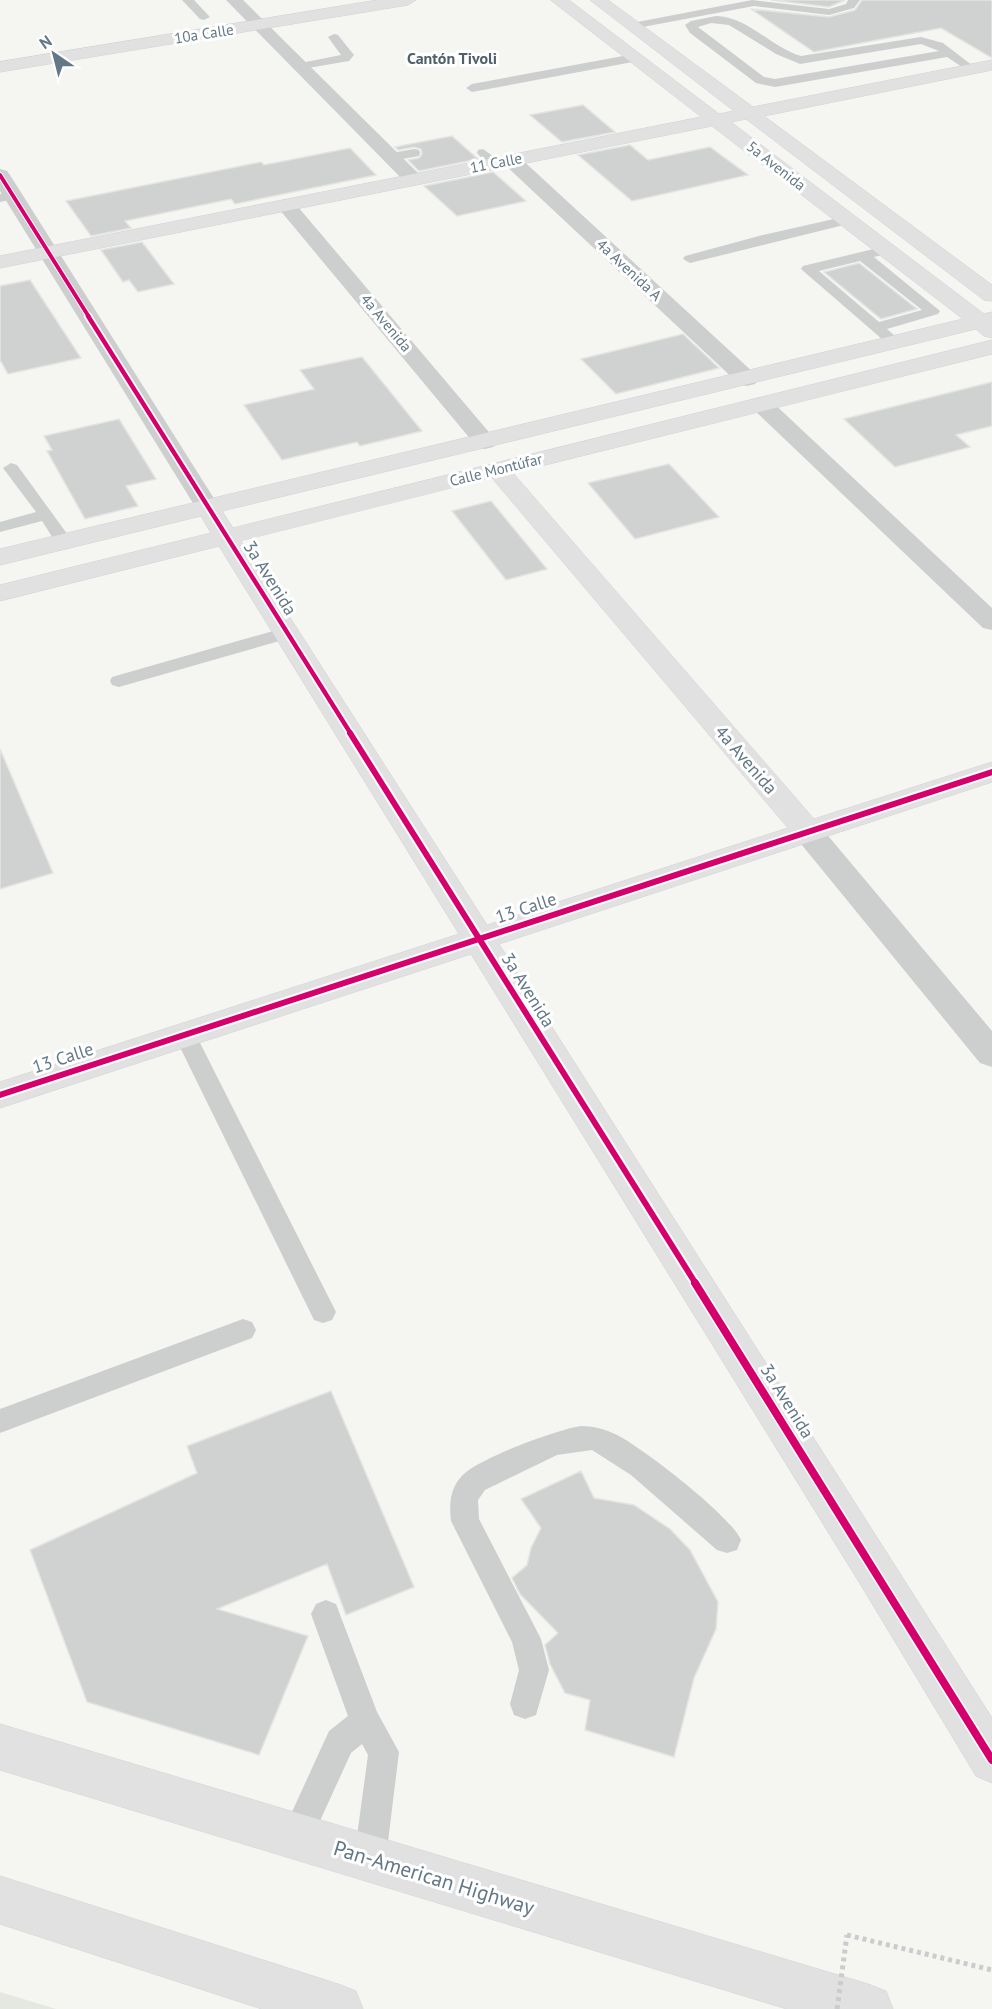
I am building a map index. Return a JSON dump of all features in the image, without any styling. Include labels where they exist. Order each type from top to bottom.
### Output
[{"type":"main road","name":"10a Calle","points":[[0,67],[408,0]]},
{"type":"main road","name":"5a Avenida","points":[[559,0],[886,250],[988,324]]},
{"type":"main road","name":"5a Avenida","points":[[598,0],[992,295]]},
{"type":"main road","name":"11 Calle","points":[[0,262],[414,180],[496,159],[716,120],[992,65]]},
{"type":"main road","name":"Calle Montúfar","points":[[0,557],[895,343],[988,324]]},
{"type":"main road","name":"Calle Montúfar","points":[[0,593],[992,347]]},
{"type":"main road","name":"4a Avenida","points":[[497,470],[808,832]]},
{"type":"main road","name":"3a Avenida","points":[[208,508],[874,1568],[992,1760]]},
{"type":"main road","name":"13 Calle","points":[[0,1095],[992,772]]},
{"type":"main road","name":"Pan-American Highway","points":[[0,1747],[868,2009]]},
{"type":"main road","points":[[0,1900],[338,2009]]},
{"type":"street","points":[[234,0],[414,180]]},
{"type":"street","name":"4a Avenida A","points":[[496,159],[747,379]]},
{"type":"street","name":"3a Avenida","points":[[0,175],[6,197],[48,252],[208,508]]},
{"type":"street","name":"4a Avenida","points":[[286,205],[485,442]]},
{"type":"street","points":[[761,404],[992,622]]},
{"type":"street","name":"4a Avenida","points":[[808,832],[992,1054]]},
{"type":"lane","points":[[188,0],[204,17]]},
{"type":"lane","points":[[632,26],[754,3],[829,12],[850,6],[854,0]]},
{"type":"lane","points":[[947,53],[775,83],[760,80],[694,31],[691,26],[721,19],[731,21],[789,58],[800,60],[921,40],[939,45],[971,69]]},
{"type":"lane","points":[[300,67],[345,58],[348,55],[334,37]]},
{"type":"lane","points":[[472,88],[634,58]]},
{"type":"lane","points":[[391,157],[414,153]]},
{"type":"lane","points":[[690,259],[759,240],[847,220]]},
{"type":"lane","points":[[886,250],[808,269],[895,343]]},
{"type":"lane","points":[[862,255],[933,311],[877,327]]},
{"type":"lane","points":[[11,468],[64,542]]},
{"type":"lane","points":[[0,527],[46,514]]},
{"type":"lane","points":[[119,681],[288,633]]},
{"type":"lane","points":[[185,1035],[323,1312]]},
{"type":"lane","points":[[0,1421],[243,1330]]},
{"type":"lane","points":[[525,1704],[534,1670],[526,1639],[465,1521],[462,1503],[470,1485],[495,1470],[570,1439],[594,1438],[612,1446],[645,1470],[727,1540]]},
{"type":"lane","points":[[326,1614],[365,1721],[384,1752],[370,1858]]},
{"type":"lane","points":[[297,1836],[340,1742],[365,1721]]},
{"type":"path","points":[[837,2009],[847,1935],[992,1970]]},
{"type":"shaded area","points":[[0,1992],[56,2009],[0,2009]]},
{"type":"building","points":[[771,0],[845,0],[829,7]]},
{"type":"building","points":[[862,0],[992,0],[992,58],[941,28],[814,52],[751,9],[829,17],[855,10]]},
{"type":"building","points":[[583,105],[615,132],[562,142],[530,115]]},
{"type":"building","points":[[452,136],[478,159],[419,171],[408,160],[419,158],[422,154],[421,149],[414,147],[398,150],[395,147]]},
{"type":"building","points":[[630,145],[648,160],[710,147],[748,175],[632,201],[578,155]]},
{"type":"building","points":[[350,148],[376,175],[235,204],[231,199],[125,221],[131,228],[91,236],[66,201],[261,162],[264,165]]},
{"type":"building","points":[[493,172],[526,201],[457,216],[424,186]]},
{"type":"building","points":[[142,242],[174,284],[138,292],[129,280],[123,282],[101,250]]},
{"type":"building","points":[[859,263],[917,309],[881,319],[824,272]]},
{"type":"building","points":[[30,280],[81,358],[8,374],[0,360],[0,286]]},
{"type":"building","points":[[683,334],[719,368],[616,394],[581,359]]},
{"type":"building","points":[[362,357],[422,431],[360,446],[357,442],[282,460],[244,405],[314,389],[300,370]]},
{"type":"building","points":[[992,382],[992,426],[956,435],[970,447],[895,467],[844,419]]},
{"type":"building","points":[[119,419],[156,479],[126,486],[138,506],[85,519],[47,451],[52,450],[44,436]]},
{"type":"building","points":[[669,464],[719,517],[635,539],[588,483]]},
{"type":"building","points":[[491,501],[547,569],[506,580],[452,511]]},
{"type":"building","points":[[0,749],[53,873],[0,889]]},
{"type":"building","points":[[331,1391],[414,1587],[346,1615],[327,1564],[217,1609],[308,1636],[259,1755],[87,1702],[30,1550],[197,1473],[187,1446]]},
{"type":"building","points":[[581,1471],[594,1498],[634,1505],[670,1529],[690,1550],[718,1602],[716,1629],[694,1678],[674,1757],[585,1730],[590,1700],[565,1693],[550,1664],[545,1645],[558,1633],[520,1594],[512,1578],[527,1565],[531,1548],[541,1528],[521,1499]]},
{"type":"cycle path","points":[[0,175],[874,1568],[992,1760]]},
{"type":"cycle path","points":[[0,1095],[992,772]]},
{"type":"district","name":"Cantón Tivoli","points":[[452,58]]}]
